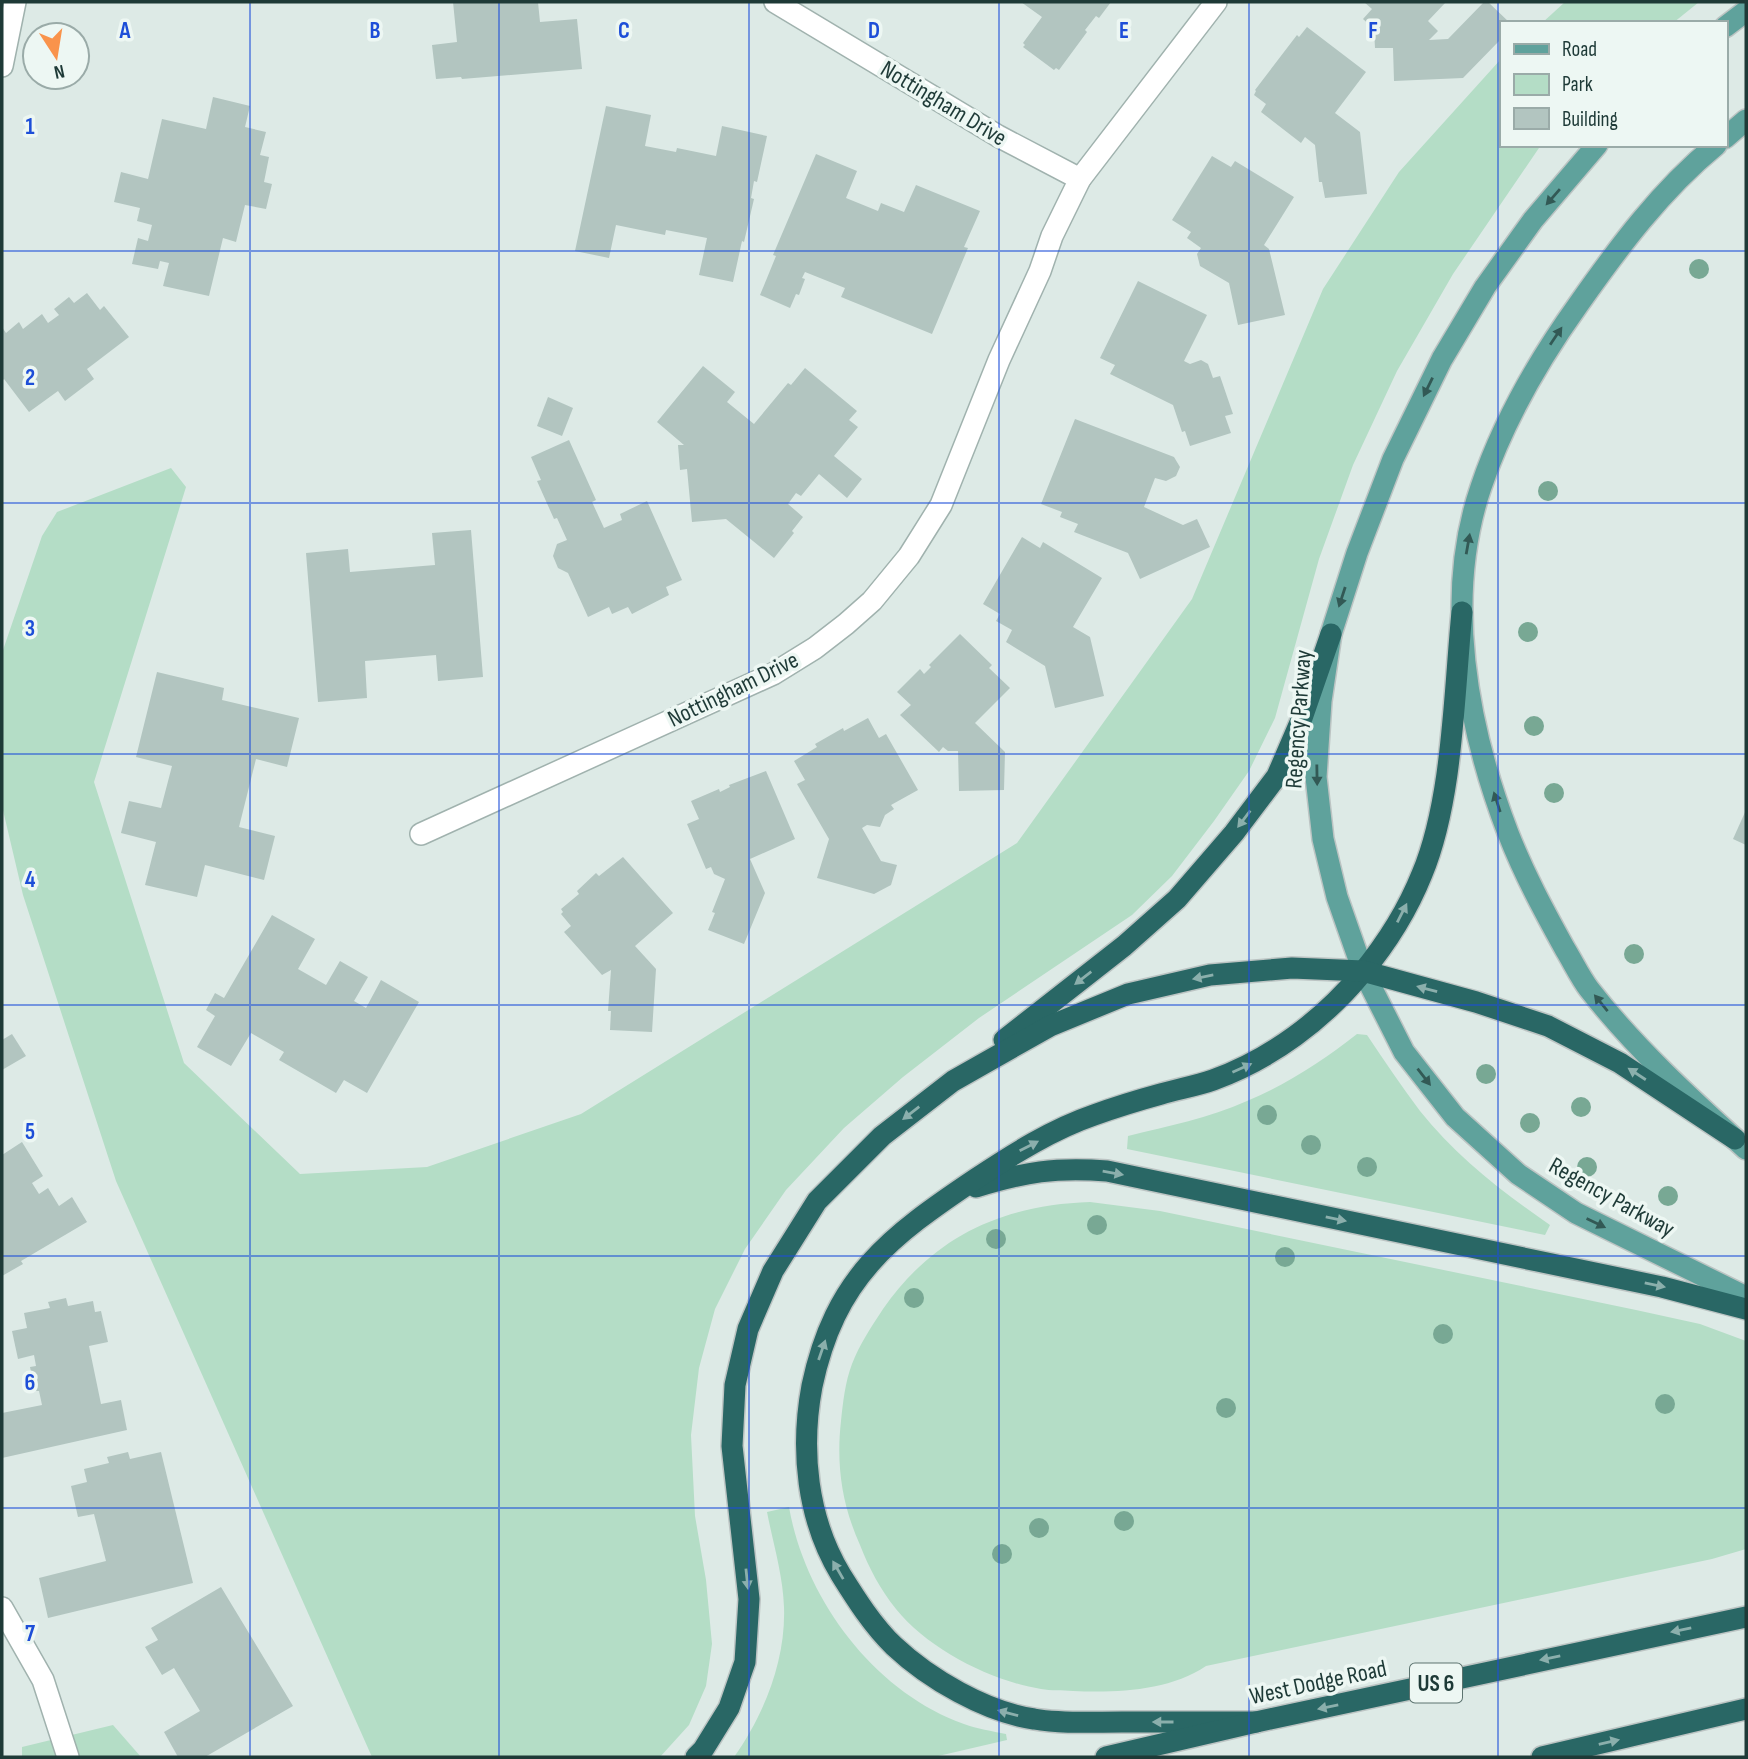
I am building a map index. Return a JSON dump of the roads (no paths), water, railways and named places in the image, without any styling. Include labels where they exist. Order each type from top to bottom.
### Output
[{"type":"highway","points":[[1256,1722],[1075,1723],[1032,1719],[989,1708],[933,1676],[894,1646],[856,1599],[833,1562],[814,1511],[806,1466],[807,1412],[818,1359],[831,1321],[857,1278],[885,1245],[930,1209],[1012,1155],[1089,1116],[1210,1082],[1250,1065],[1323,1015],[1363,971],[1397,923],[1423,874],[1439,820],[1448,758],[1462,612]]},
{"type":"highway","points":[[696,1757],[729,1708],[745,1662],[749,1599],[732,1446],[735,1385],[748,1329],[773,1271],[817,1201],[882,1136],[1124,946],[1177,899],[1234,833],[1277,776],[1303,718],[1331,634]]},
{"type":"highway","points":[[953,1081],[1049,1026],[1128,994],[1224,974],[1292,968],[1363,971],[1476,1002],[1548,1026],[1620,1063],[1741,1144]]},
{"type":"highway","points":[[930,1209],[972,1188],[1018,1174],[1067,1168],[1107,1171],[1649,1284],[1746,1308]]},
{"type":"highway","name":"West Dodge Road","points":[[1106,1757],[1256,1722],[1746,1617]]},
{"type":"highway","points":[[1542,1757],[1746,1709]]},
{"type":"main road","points":[[1727,25],[1746,11]]},
{"type":"main road","points":[[1727,136],[1746,120]]},
{"type":"main road","name":"Regency Parkway","points":[[1595,147],[1525,231],[1485,287],[1442,359],[1393,458],[1357,553],[1331,634],[1321,701],[1316,777],[1322,839],[1337,897],[1363,971],[1404,1052],[1455,1117],[1518,1174],[1576,1213],[1746,1297]]},
{"type":"main road","points":[[1714,147],[1629,234],[1552,341],[1514,408],[1481,488],[1467,548],[1462,612],[1468,683],[1482,757],[1526,879],[1587,986],[1616,1023],[1684,1092],[1741,1144]]},
{"type":"street","points":[[2,66],[15,2]]},
{"type":"street","name":"Nottingham Drive","points":[[775,2],[999,136],[1080,179]]},
{"type":"street","name":"Nottingham Drive","points":[[421,834],[773,674],[815,648],[872,601],[909,556],[941,505],[999,360],[1040,271],[1052,236],[1080,179],[1216,2]]},
{"type":"street","points":[[2,1608],[43,1680],[68,1757]]}]
